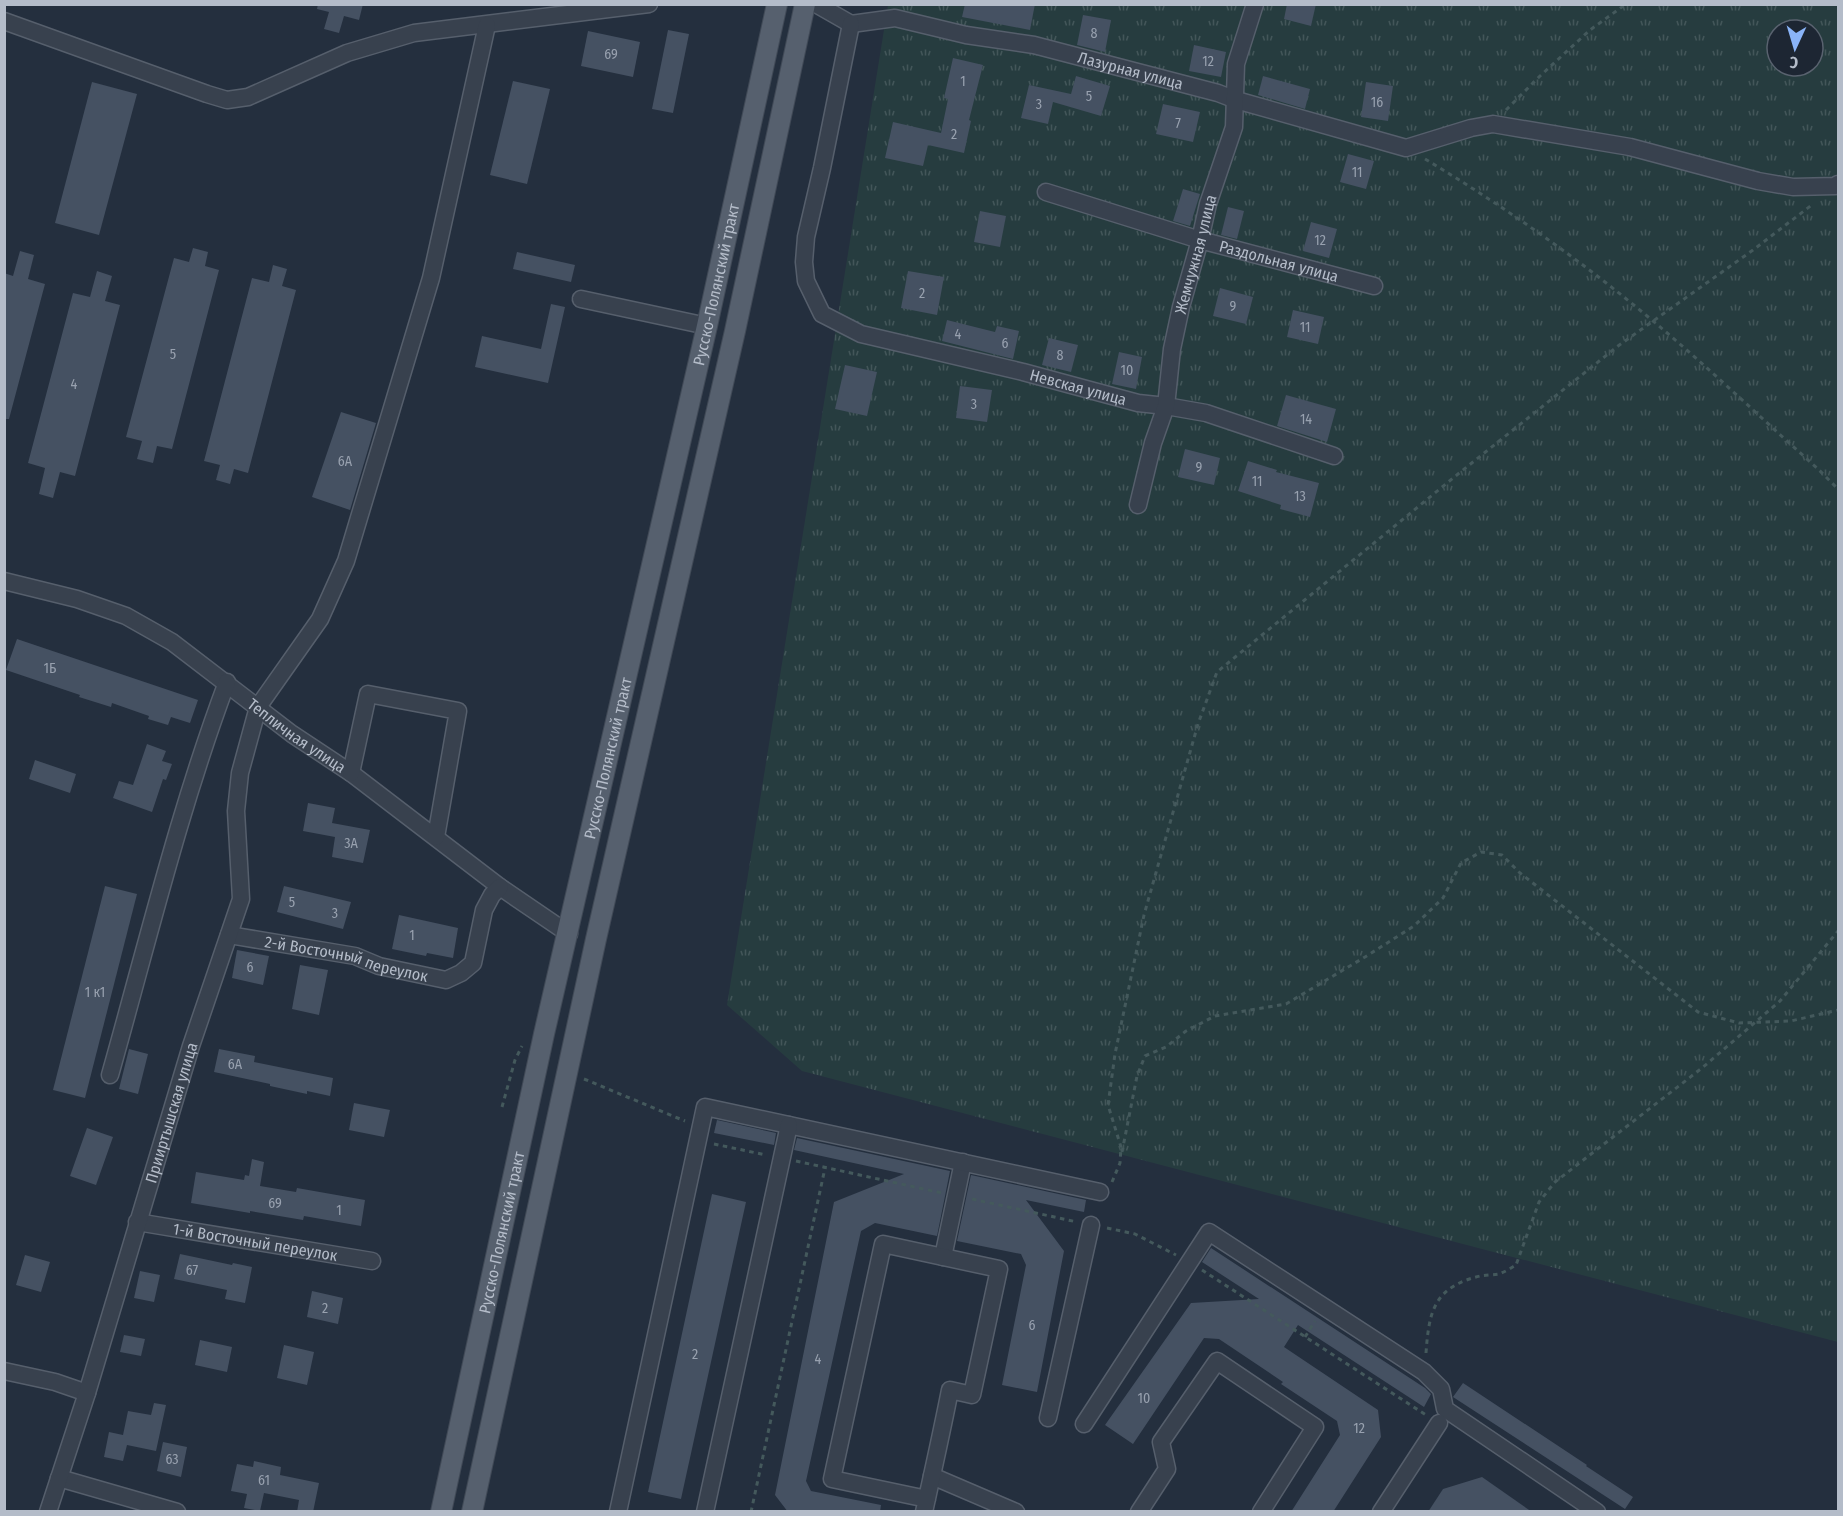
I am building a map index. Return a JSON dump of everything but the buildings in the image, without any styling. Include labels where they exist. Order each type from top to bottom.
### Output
[{"type":"main road","name":"Русско-Полянский тракт","points":[[441,1512],[544,1034],[569,934],[707,326],[777,4]]},
{"type":"main road","name":"Русско-Полянский тракт","points":[[472,1512],[596,939],[735,331],[805,4]]},
{"type":"street","points":[[4,21],[227,100],[248,97],[347,53],[414,33],[649,4]]},
{"type":"street","points":[[816,4],[851,24]]},
{"type":"street","name":"Жемчужная улица","points":[[1138,505],[1153,443],[1166,406],[1172,349],[1179,318],[1208,204],[1234,127],[1236,64],[1255,4]]},
{"type":"street","name":"Лазурная улица","points":[[851,24],[895,18],[966,36],[1034,45],[1218,93],[1406,148]]},
{"type":"street","name":"Невская улица","points":[[851,24],[806,237],[804,262],[806,281],[822,314],[861,334],[1023,372],[1138,403],[1206,413],[1334,456]]},
{"type":"street","points":[[258,707],[320,620],[346,561],[431,278],[487,25]]},
{"type":"street","points":[[1406,148],[1471,128],[1493,124],[1630,147],[1758,181],[1793,187],[1837,185]]},
{"type":"street","name":"Раздольная улица","points":[[1046,192],[1200,240],[1374,286]]},
{"type":"street","points":[[581,299],[707,326]]},
{"type":"street","name":"Тепличная улица","points":[[4,581],[77,599],[126,616],[172,642],[292,734],[351,773],[500,887],[569,934]]},
{"type":"street","points":[[110,1075],[164,882],[206,741],[227,682]]},
{"type":"street","points":[[351,773],[368,694],[458,711],[436,837]]},
{"type":"street","name":"Прииртышская улица","points":[[48,1512],[87,1393],[191,1046],[241,899],[236,811],[240,773],[258,707]]},
{"type":"street","name":"2-й Восточный переулок","points":[[229,935],[355,956],[379,966],[446,980],[461,973],[473,963],[483,910],[500,887]]},
{"type":"street","points":[[621,1511],[705,1107],[1100,1192]]},
{"type":"street","points":[[705,1512],[789,1125]]},
{"type":"street","points":[[943,1257],[963,1162]]},
{"type":"street","name":"1-й Восточный переулок","points":[[137,1222],[372,1261]]},
{"type":"street","points":[[1048,1418],[1091,1225]]},
{"type":"street","points":[[1084,1424],[1209,1232],[1425,1372],[1441,1389],[1445,1409],[1597,1512]]},
{"type":"street","points":[[883,1244],[943,1257],[999,1269],[972,1395],[950,1390],[926,1505],[832,1479],[883,1244]]},
{"type":"street","points":[[1139,1512],[1167,1469],[1161,1442],[1217,1361],[1315,1427],[1261,1512]]},
{"type":"street","points":[[4,1371],[55,1382],[87,1393]]},
{"type":"street","points":[[1381,1512],[1439,1424]]},
{"type":"street","points":[[932,1476],[1016,1512]]},
{"type":"street","points":[[59,1478],[177,1512]]},
{"type":"path","points":[[1493,124],[1590,30],[1626,4]]},
{"type":"path","points":[[1406,148],[1458,179],[1553,243],[1653,321],[1839,489]]},
{"type":"path","points":[[1120,1163],[1121,1147],[1108,1106],[1115,1054],[1144,915],[1198,724],[1217,672],[1618,346],[1753,250],[1837,185]]},
{"type":"path","points":[[1100,1192],[1114,1180],[1120,1163],[1137,1076],[1145,1056],[1166,1047],[1186,1031],[1215,1016],[1286,1004],[1375,951],[1414,926],[1443,898],[1461,863],[1481,852],[1502,855],[1520,873],[1698,1012],[1739,1023],[1755,1023],[1791,1021],[1839,1010]]},
{"type":"path","points":[[1425,1372],[1427,1337],[1434,1304],[1449,1287],[1479,1276],[1499,1274],[1516,1265],[1539,1202],[1555,1182],[1702,1068],[1780,1001],[1839,931]]},
{"type":"path","points":[[502,1107],[515,1060],[525,1041]]},
{"type":"path","points":[[581,1078],[691,1124],[699,1136]]},
{"type":"path","points":[[751,1512],[825,1167]]},
{"type":"path","points":[[1190,1262],[1439,1424]]},
{"type":"green space","points":[[888,5],[1838,5],[1838,1342],[802,1071],[727,1005]]}]
